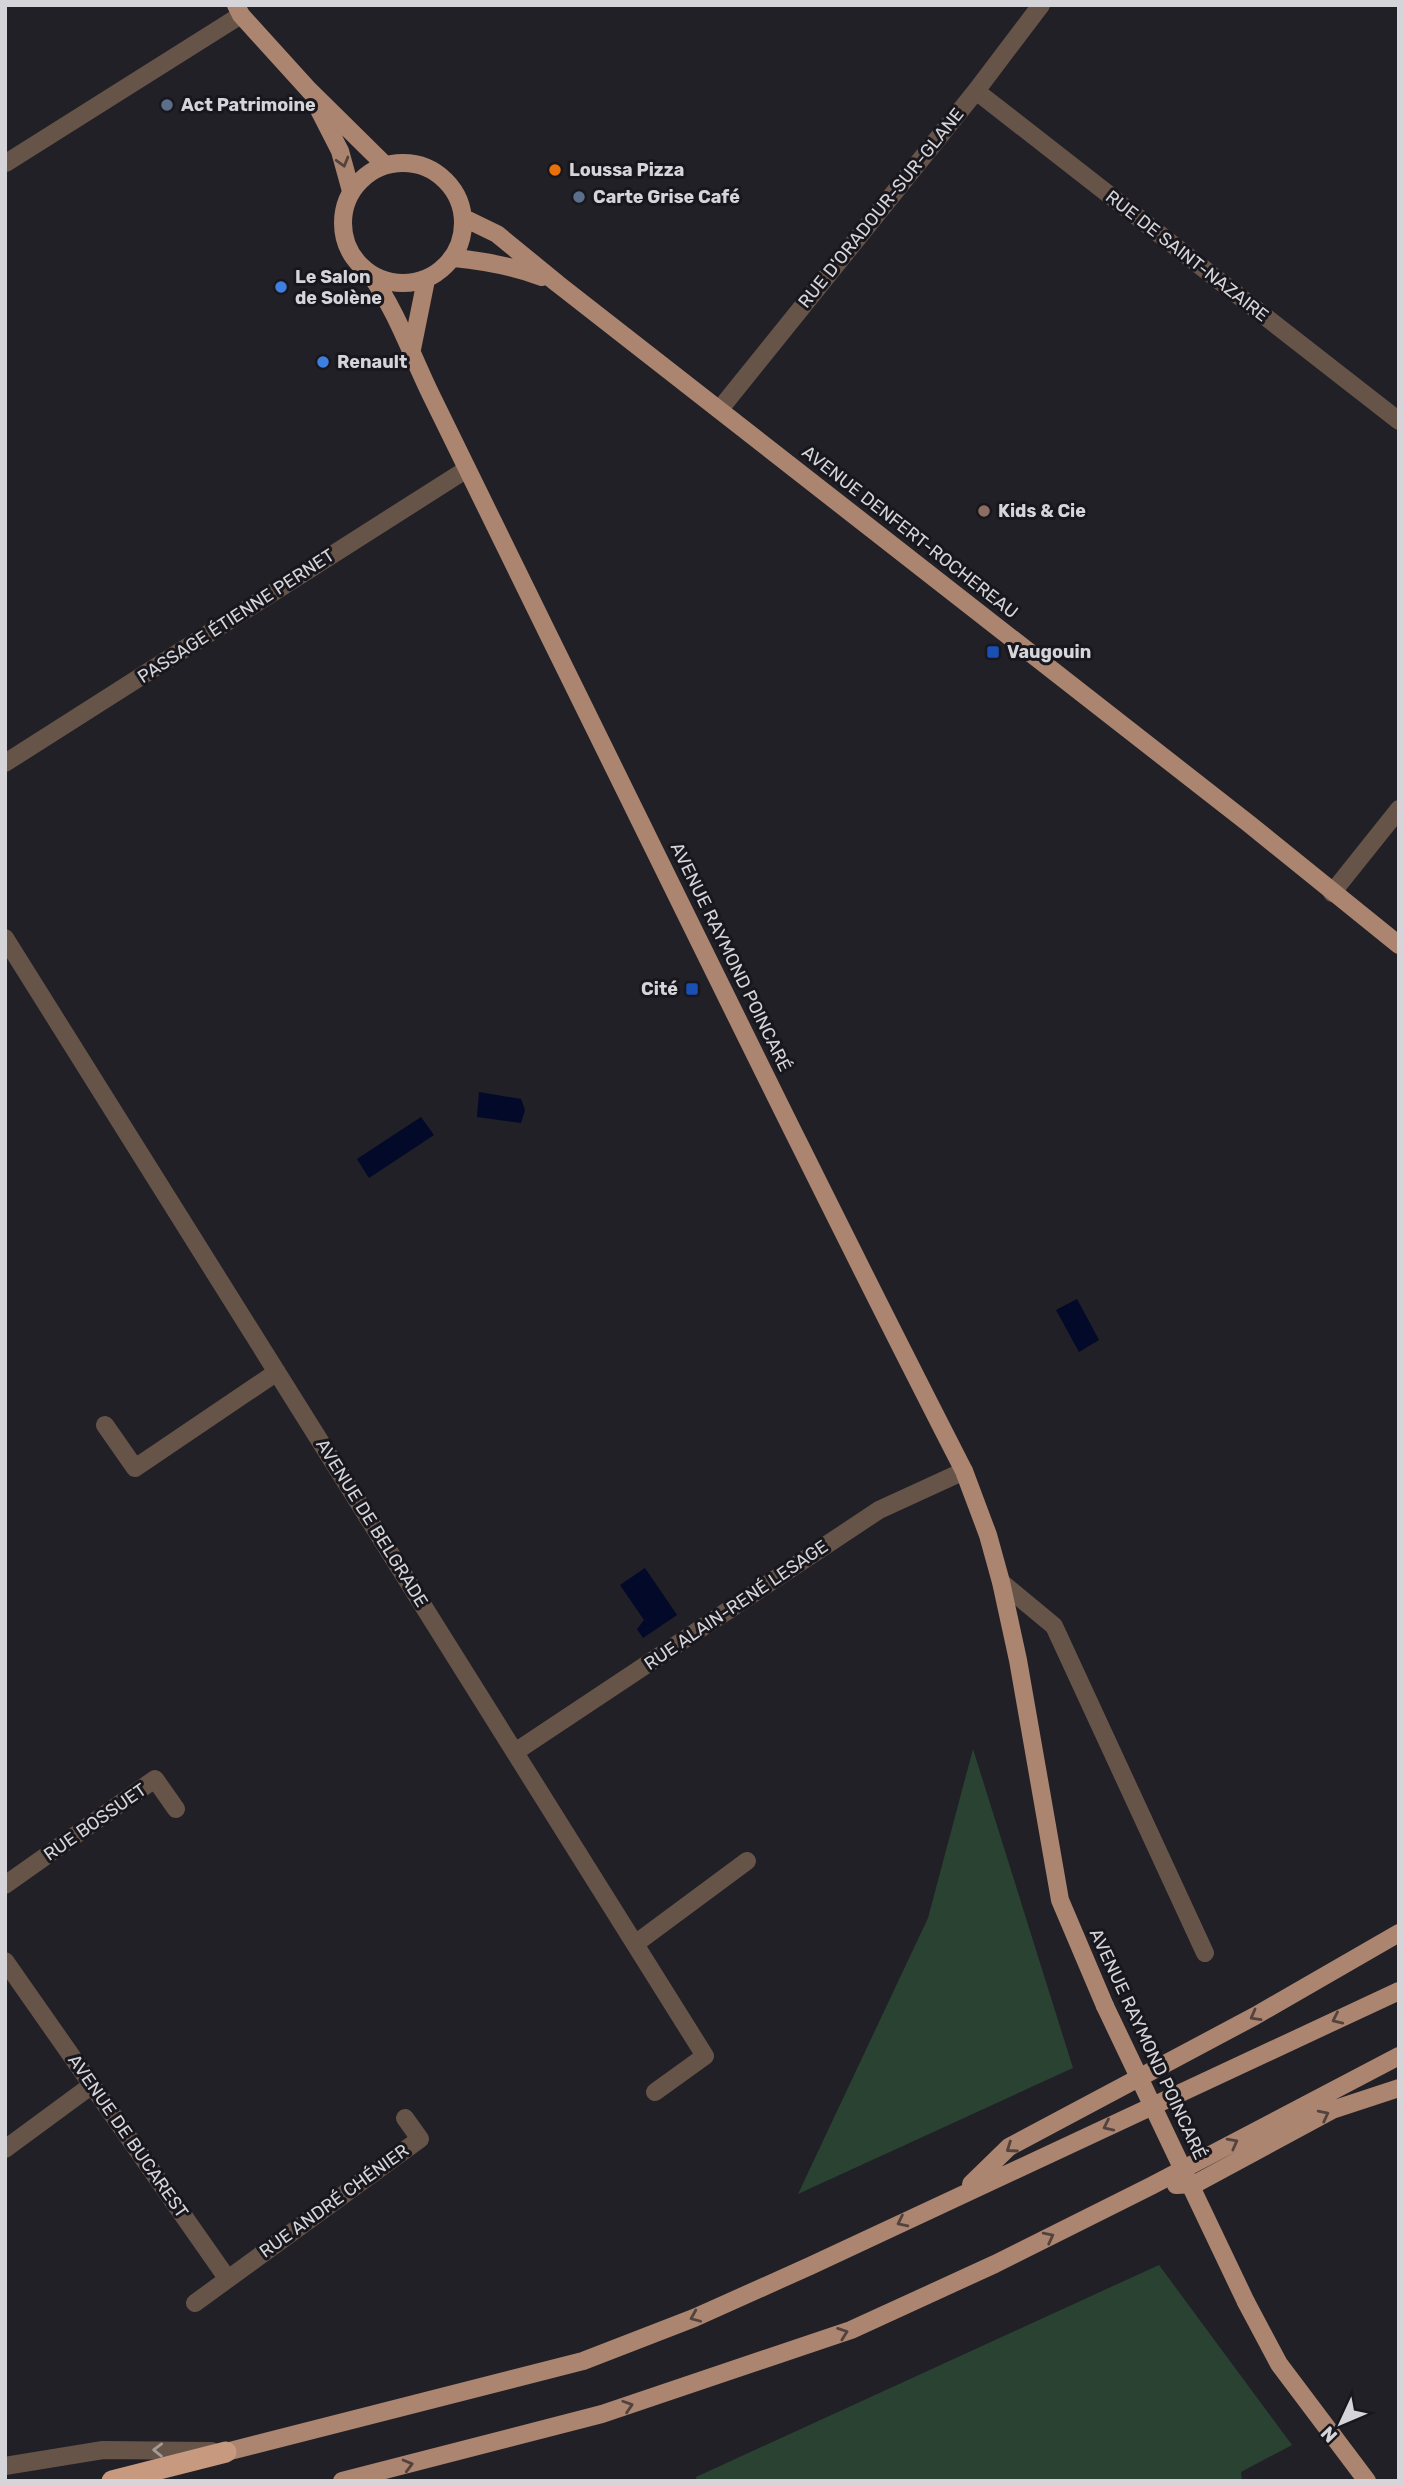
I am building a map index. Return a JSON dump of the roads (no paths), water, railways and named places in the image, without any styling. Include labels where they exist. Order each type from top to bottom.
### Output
[{"type":"highway","points":[[112,2481],[226,2452]]},
{"type":"main road","points":[[239,10],[309,90],[386,165]]},
{"type":"main road","points":[[309,90],[340,151],[351,191]]},
{"type":"main road","points":[[405,162],[424,166],[442,176],[455,191],[461,204],[464,218],[462,239],[454,258],[441,271],[426,280],[407,284],[388,282],[370,274],[356,261],[346,245],[342,227],[344,208],[351,191],[361,180],[386,165],[405,162]]},
{"type":"main road","name":"AVENUE DENFERT-ROCHEREAU","points":[[464,218],[497,234],[1248,823],[1399,945]]},
{"type":"main road","name":"AVENUE DENFERT-ROCHEREAU","points":[[454,258],[522,269],[558,284]]},
{"type":"main road","name":"AVENUE RAYMOND POINCARÉ","points":[[370,274],[399,320],[411,354],[467,469],[964,1471],[988,1535],[1001,1582],[1018,1660],[1060,1900],[1105,2007],[1246,2302],[1279,2364],[1367,2481]]},
{"type":"main road","points":[[411,354],[426,280]]},
{"type":"main road","points":[[960,2194],[1009,2147],[1255,2016],[1399,1934]]},
{"type":"main road","points":[[226,2452],[583,2361],[729,2302],[1399,1991]]},
{"type":"main road","points":[[342,2481],[601,2414],[851,2330],[995,2264],[1151,2186],[1399,2056]]},
{"type":"main road","points":[[1151,2186],[1195,2184],[1332,2110],[1399,2088]]},
{"type":"street","name":"RUE D'ORADOUR-SUR-GLANE","points":[[720,409],[976,91],[1041,5]]},
{"type":"street","points":[[6,163],[239,10]]},
{"type":"street","name":"RUE DE SAINT-NAZAIRE","points":[[976,91],[1399,421]]},
{"type":"street","name":"PASSAGE ÉTIENNE PERNET","points":[[5,763],[467,469]]},
{"type":"street","points":[[1332,893],[1399,809]]},
{"type":"street","name":"AVENUE DE BELGRADE","points":[[5,938],[705,2056],[655,2092]]},
{"type":"street","points":[[104,1425],[135,1468],[277,1372]]},
{"type":"street","name":"RUE ALAIN-RENÉ LESAGE","points":[[515,1752],[879,1510],[964,1471]]},
{"type":"street","points":[[1001,1582],[1054,1626],[1205,1953]]},
{"type":"street","name":"RUE BOSSUET","points":[[5,1885],[155,1779],[176,1809]]},
{"type":"street","points":[[635,1944],[747,1861]]},
{"type":"street","name":"AVENUE DE BUCAREST","points":[[5,1961],[227,2278]]},
{"type":"street","points":[[5,2149],[92,2085]]},
{"type":"street","name":"RUE ANDRÉ CHÉNIER","points":[[227,2278],[420,2139],[405,2118]]},
{"type":"street","points":[[195,2303],[227,2278]]},
{"type":"street","points":[[5,2466],[103,2449],[226,2452]]},
{"type":"water","points":[[479,1092],[521,1099],[525,1110],[521,1123],[477,1117]]},
{"type":"water","points":[[421,1117],[434,1135],[369,1178],[357,1159]]},
{"type":"water","points":[[1077,1299],[1099,1340],[1079,1352],[1056,1310]]},
{"type":"water","points":[[645,1568],[677,1615],[643,1638],[637,1629],[644,1620],[620,1585]]},
{"type":"place","name":"Act Patrimoine","points":[[167,105]]},
{"type":"place","name":"Loussa Pizza","points":[[555,170]]},
{"type":"place","name":"Carte Grise Café","points":[[579,197]]},
{"type":"place","name":"Le Salon de Solène","points":[[281,287]]},
{"type":"place","name":"Renault","points":[[323,362]]},
{"type":"place","name":"Kids & Cie","points":[[984,511]]},
{"type":"place","name":"Vaugouin","points":[[993,652]]},
{"type":"place","name":"Cité","points":[[692,989]]}]
